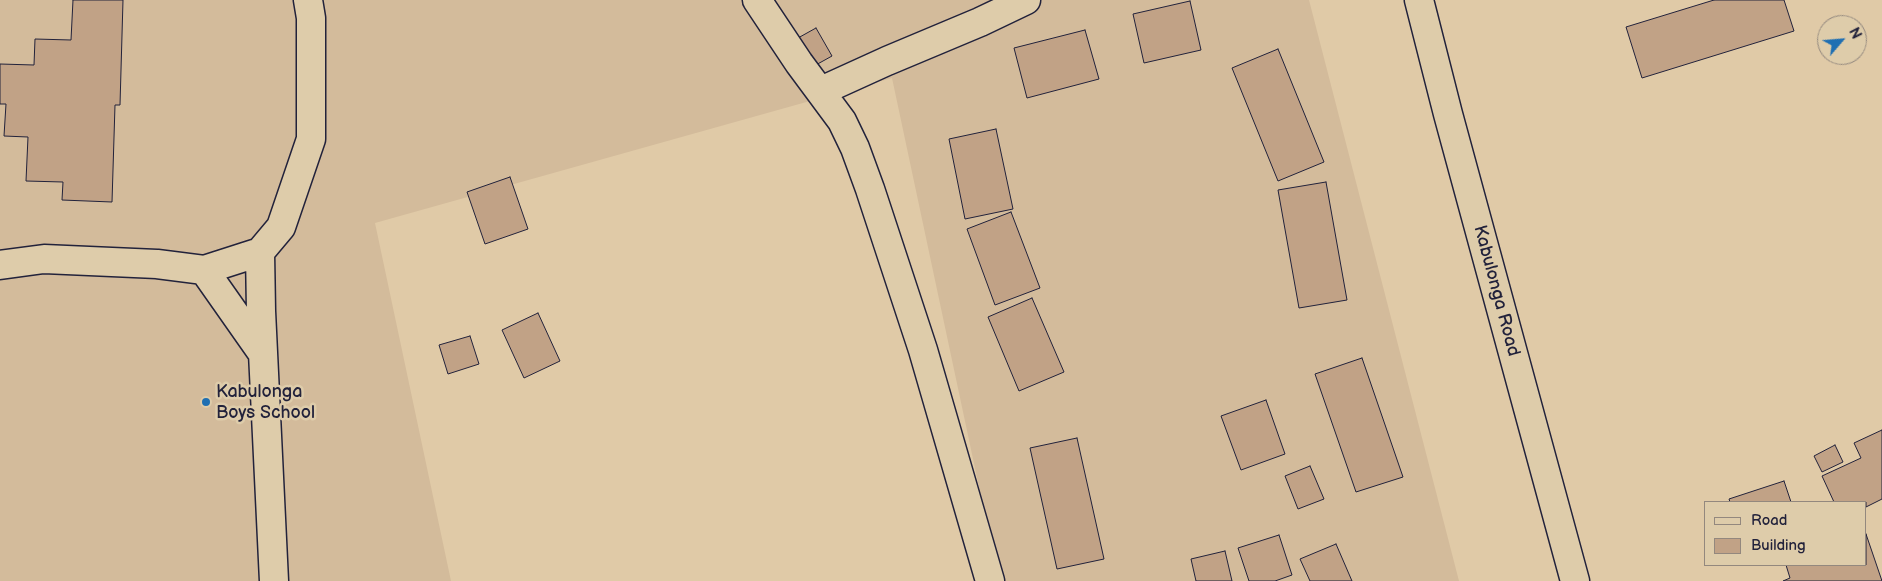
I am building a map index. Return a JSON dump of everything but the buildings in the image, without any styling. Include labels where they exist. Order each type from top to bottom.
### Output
[{"type":"main road","points":[[0,264],[44,259],[157,264],[204,270],[260,252],[281,227],[311,139],[311,18],[308,0]]},
{"type":"main road","points":[[757,0],[799,63],[842,121],[870,189],[923,350],[990,581]]},
{"type":"main road","points":[[821,91],[1026,0]]},
{"type":"main road","name":"Kabulonga Road","points":[[1419,0],[1575,581]]},
{"type":"main road","points":[[260,252],[274,581]]},
{"type":"main road","points":[[204,270],[263,354]]},
{"type":"shaded area","points":[[0,0],[1309,0],[1459,581],[999,581],[892,78],[375,223],[451,581],[0,581]]},
{"type":"place","name":"Kabulonga Boys School","points":[[206,402]]}]
